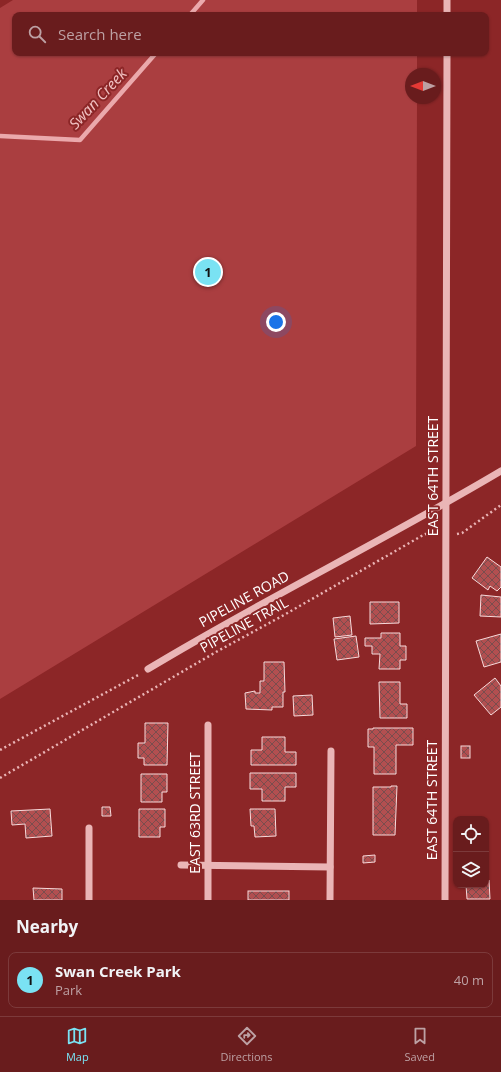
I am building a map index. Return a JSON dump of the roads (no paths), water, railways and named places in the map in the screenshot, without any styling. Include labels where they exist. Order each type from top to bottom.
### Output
[{"type":"street","points":[[447,0],[447,12]]},
{"type":"street","name":"EAST 64TH STREET","points":[[445,900],[447,56]]},
{"type":"street","name":"PIPELINE ROAD","points":[[148,669],[214,629],[446,504],[501,472]]},
{"type":"street","name":"EAST 63RD STREET","points":[[208,725],[208,900]]},
{"type":"street","points":[[330,900],[331,751]]},
{"type":"street","points":[[89,828],[89,900]]},
{"type":"street","points":[[181,865],[330,868]]},
{"type":"waterway","name":"Swan Creek","points":[[193,12],[203,0]]},
{"type":"waterway","name":"Swan Creek","points":[[0,136],[80,140],[153,56]]},
{"type":"place","name":"Swan Creek Park","points":[[208,272]]}]
